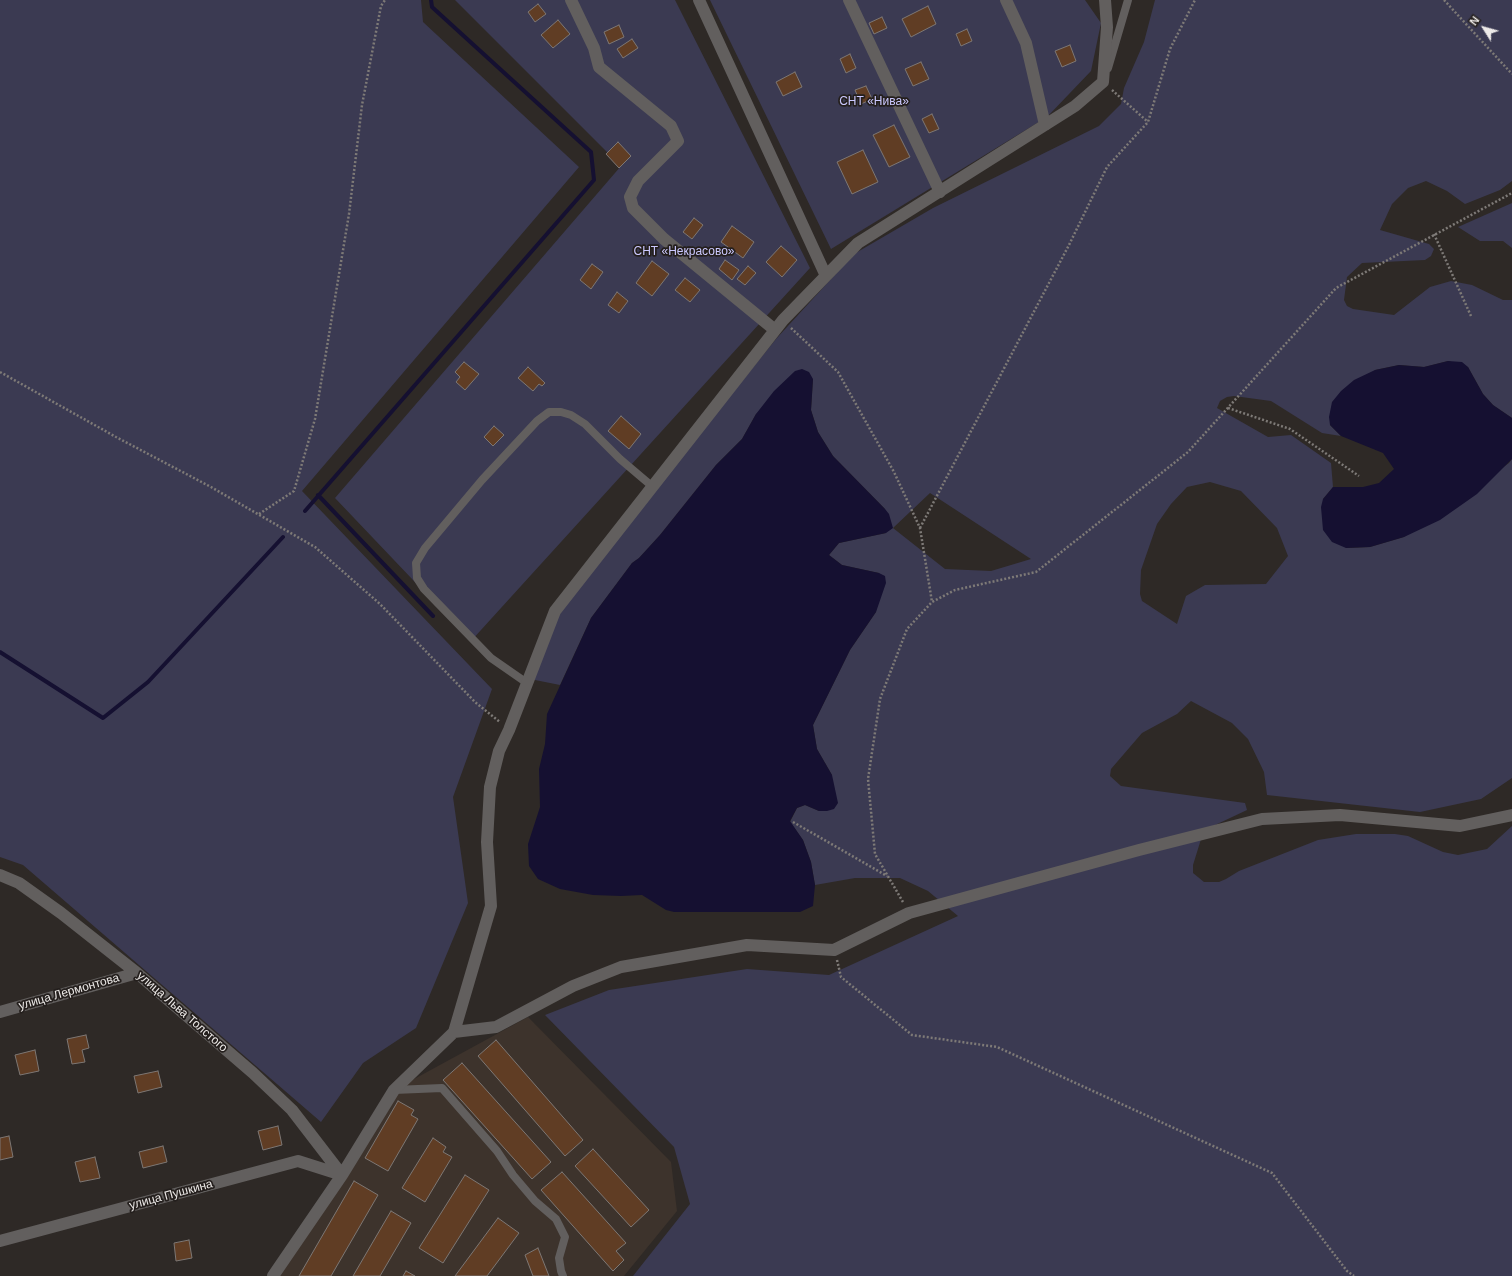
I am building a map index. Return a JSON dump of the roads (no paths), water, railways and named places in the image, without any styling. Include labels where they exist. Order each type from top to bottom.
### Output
[{"type":"street","points":[[571,0],[594,48],[599,67],[671,126],[678,141],[638,181],[630,197],[633,208],[664,239],[775,330]]},
{"type":"street","points":[[699,0],[826,276]]},
{"type":"street","points":[[849,0],[940,192]]},
{"type":"street","points":[[1006,0],[1026,43],[1045,124]]},
{"type":"street","points":[[273,1276],[342,1175],[394,1090],[454,1032],[491,906],[487,842],[490,787],[498,751],[509,730],[555,611],[783,320],[858,243],[1075,106],[1103,82],[1107,27],[1105,0]]},
{"type":"street","points":[[454,1032],[496,1027],[573,986],[621,967],[747,945],[834,950],[909,912],[1262,819],[1340,815],[1460,826],[1512,816]]},
{"type":"street","name":"улица Льва Толстого","points":[[0,875],[19,883],[137,973],[292,1110],[342,1175]]},
{"type":"street","name":"улица Лермонтова","points":[[0,1012],[137,973]]},
{"type":"street","name":"улица Пушкина","points":[[0,1241],[298,1161],[342,1175]]},
{"type":"lane","points":[[1103,82],[1128,0]]},
{"type":"lane","points":[[527,683],[491,658],[424,589],[417,578],[416,563],[425,548],[482,480],[537,421],[549,412],[561,412],[571,415],[585,424],[620,459],[652,487]]},
{"type":"lane","points":[[394,1090],[442,1088],[497,1151],[513,1176],[535,1201],[556,1219],[565,1237],[559,1258],[563,1276]]},
{"type":"waterway","points":[[305,511],[594,180],[591,152],[432,7],[431,0]]},
{"type":"waterway","points":[[318,495],[433,616]]},
{"type":"waterway","points":[[0,652],[103,718],[148,682],[283,537]]},
{"type":"park label","name":"СНТ «Нива»","points":[[874,102]]},
{"type":"park label","name":"СНТ «Некрасово»","points":[[684,252]]}]
